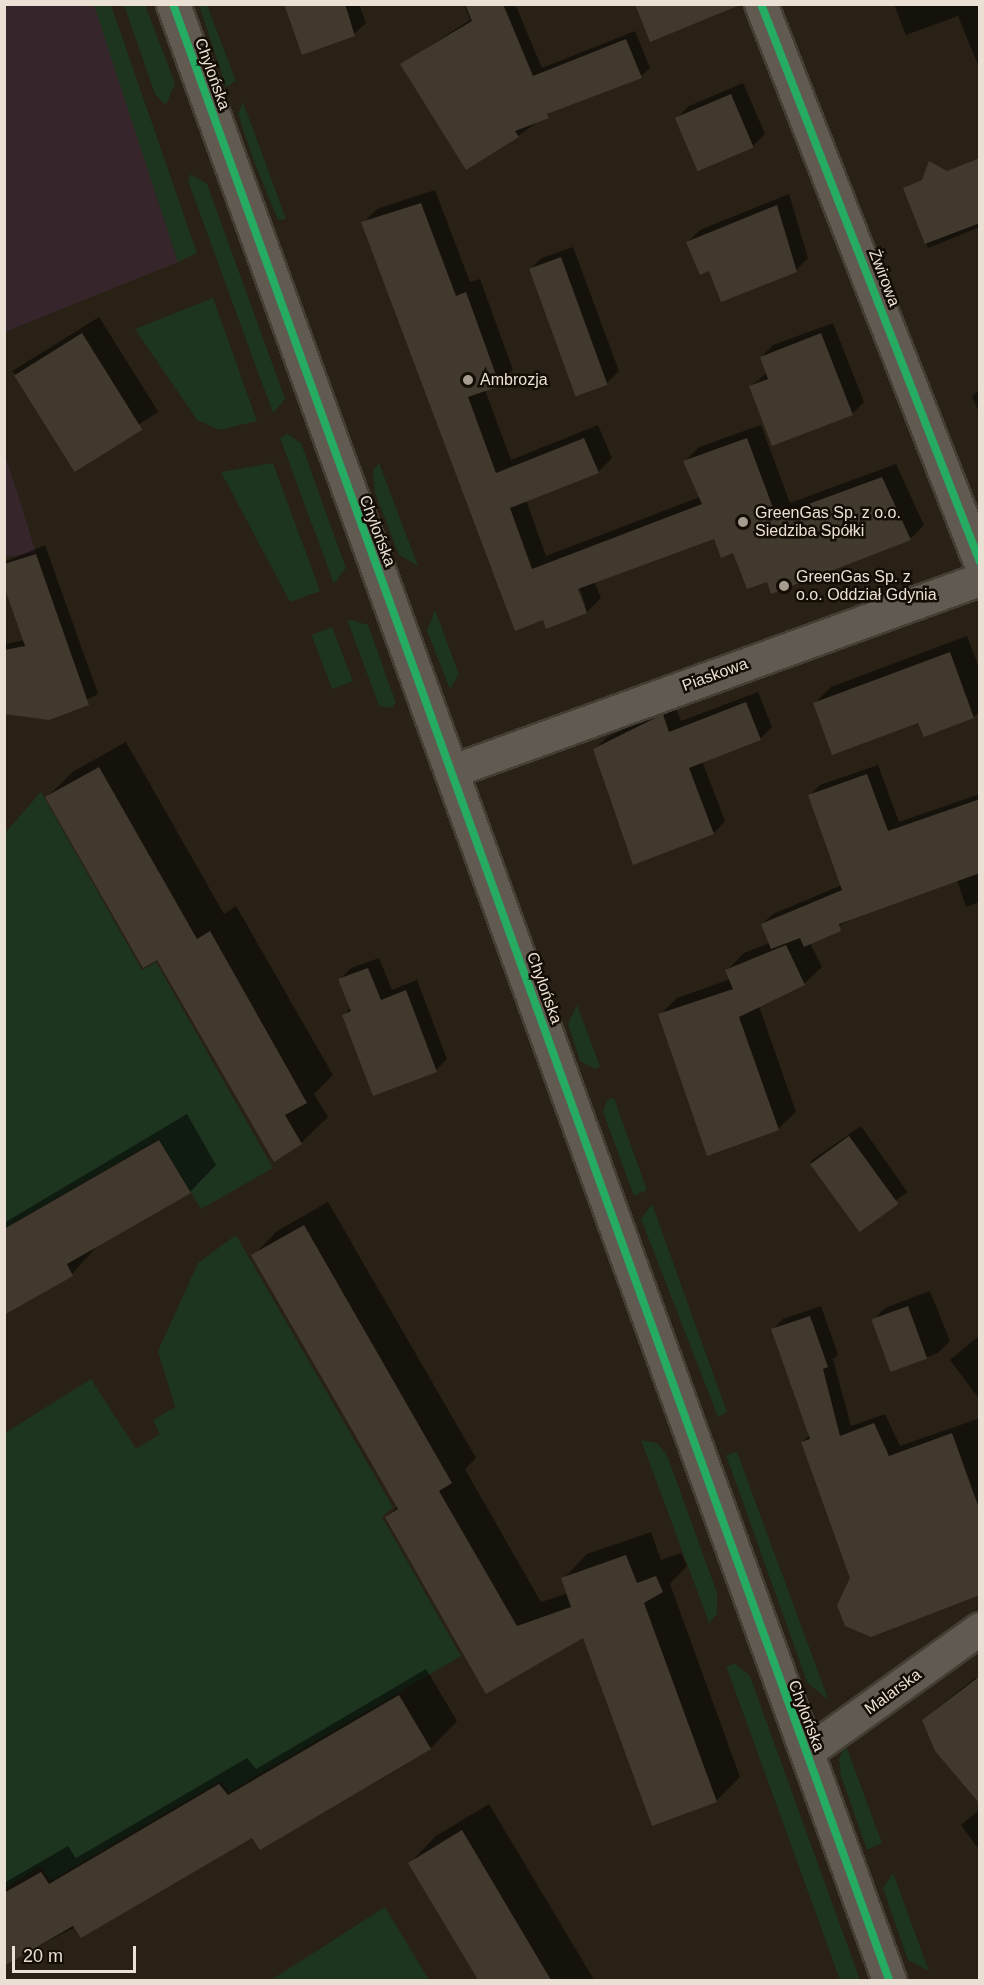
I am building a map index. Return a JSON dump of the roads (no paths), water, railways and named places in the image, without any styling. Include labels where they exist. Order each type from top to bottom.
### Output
[{"type":"street","name":"Chylońska","points":[[173,4],[889,1980]]},
{"type":"street","name":"Żwirowa","points":[[761,4],[980,562]]},
{"type":"street","name":"Piaskowa","points":[[451,772],[980,580]]},
{"type":"street","name":"Malarska","points":[[807,1754],[980,1629]]},
{"type":"place","name":"Ambrozja","points":[[468,380]]},
{"type":"place","name":"GreenGas Sp. z o.o. Siedziba Spółki","points":[[743,522]]},
{"type":"place","name":"GreenGas Sp. z o.o. Oddział Gdynia","points":[[784,586]]}]
